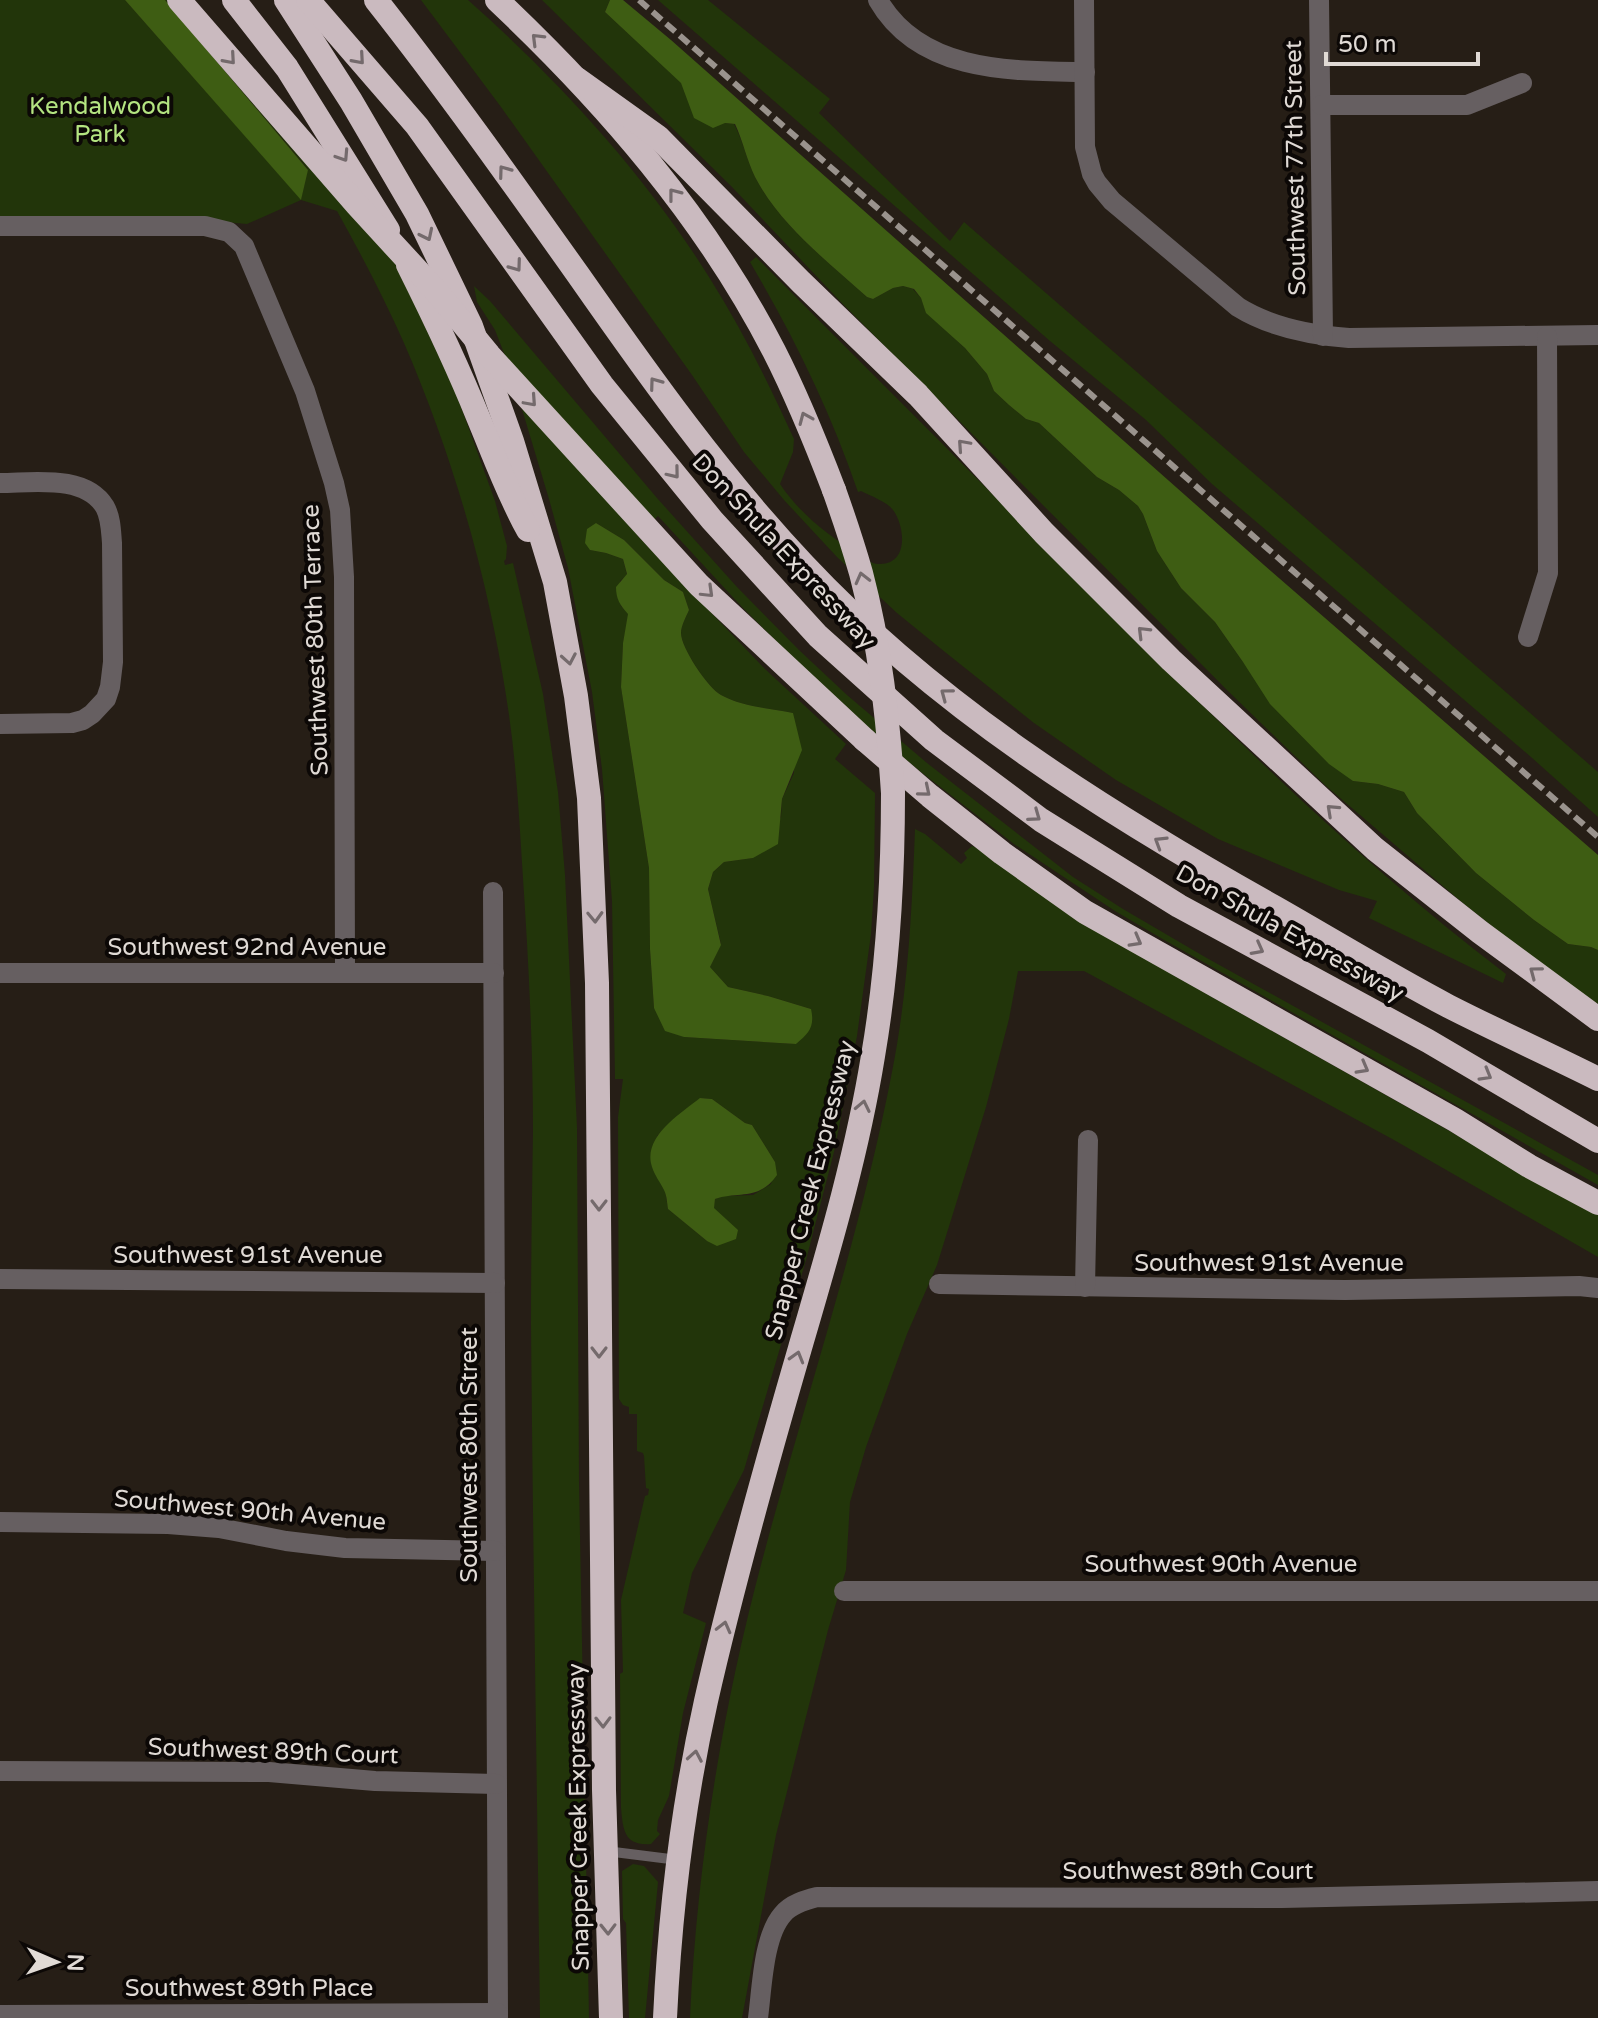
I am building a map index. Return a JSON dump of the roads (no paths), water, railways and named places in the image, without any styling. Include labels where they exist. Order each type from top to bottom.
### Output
[{"type":"highway","points":[[179,0],[489,355],[699,585],[865,740],[930,796],[1002,853],[1085,912],[1598,1203]]},
{"type":"highway","points":[[234,0],[287,68],[403,256],[442,333],[509,496],[555,582]]},
{"type":"highway","name":"Snapper Creek Expressway","points":[[286,0],[351,101],[417,214],[471,326],[512,441],[555,582],[571,667],[590,813],[595,910],[600,1505],[611,2018]]},
{"type":"highway","name":"Don Shula Expressway","points":[[308,0],[417,126],[602,385],[712,520],[818,636],[934,740],[1041,820],[1179,906],[1428,1041],[1598,1141]]},
{"type":"highway","name":"Don Shula Expressway","points":[[376,0],[435,74],[707,454],[806,568],[911,668],[1063,781],[1199,865],[1447,1005],[1598,1079]]},
{"type":"highway","name":"Snapper Creek Expressway","points":[[497,0],[619,125],[673,193],[731,276],[780,363],[834,490],[861,574],[877,645],[886,708],[893,793],[893,863],[890,929],[873,1059],[835,1224],[727,1615],[696,1753],[680,1860],[665,2018]]},
{"type":"highway","points":[[577,79],[658,137],[918,395],[1076,565],[1182,670],[1343,820],[1457,913],[1598,1019]]},
{"type":"street","points":[[878,0],[888,15],[915,40],[961,62],[1011,70],[1085,72]]},
{"type":"street","points":[[1084,0],[1085,147],[1092,174],[1105,193],[1238,307],[1268,321],[1323,336],[1375,339],[1598,335]]},
{"type":"street","name":"Southwest 77th Street","points":[[1319,0],[1323,336]]},
{"type":"street","points":[[1321,105],[1467,105],[1522,83]]},
{"type":"street","name":"Southwest 80th Terrace","points":[[0,226],[197,226],[229,232],[244,246],[305,391],[338,496],[344,577],[345,973]]},
{"type":"street","points":[[1528,637],[1548,573],[1547,336]]},
{"type":"street","points":[[0,483],[79,486],[90,491],[106,508],[112,543],[113,662],[106,699],[83,720],[72,723],[0,724]]},
{"type":"street","name":"Southwest 80th Street","points":[[493,892],[498,2015]]},
{"type":"street","name":"Southwest 92nd Avenue","points":[[0,973],[494,973]]},
{"type":"street","points":[[1085,1287],[1088,1140]]},
{"type":"street","name":"Southwest 91st Avenue","points":[[0,1279],[495,1283]]},
{"type":"street","name":"Southwest 91st Avenue","points":[[939,1284],[1345,1290],[1598,1288]]},
{"type":"street","name":"Southwest 90th Avenue","points":[[0,1522],[168,1524],[219,1528],[345,1548],[495,1551]]},
{"type":"street","name":"Southwest 90th Avenue","points":[[844,1591],[1598,1591]]},
{"type":"street","name":"Southwest 89th Court","points":[[0,1771],[269,1772],[375,1781],[496,1784]]},
{"type":"street","name":"Southwest 89th Court","points":[[758,2018],[773,1932],[783,1914],[798,1903],[817,1897],[1282,1898],[1598,1891]]},
{"type":"street","name":"Southwest 89th Place","points":[[9,2016],[498,2015]]},
{"type":"lane","points":[[606,1851],[680,1860]]},
{"type":"railway","points":[[639,0],[1598,837]]},
{"type":"park label","name":"Kendalwood Park","points":[[100,120]]}]
